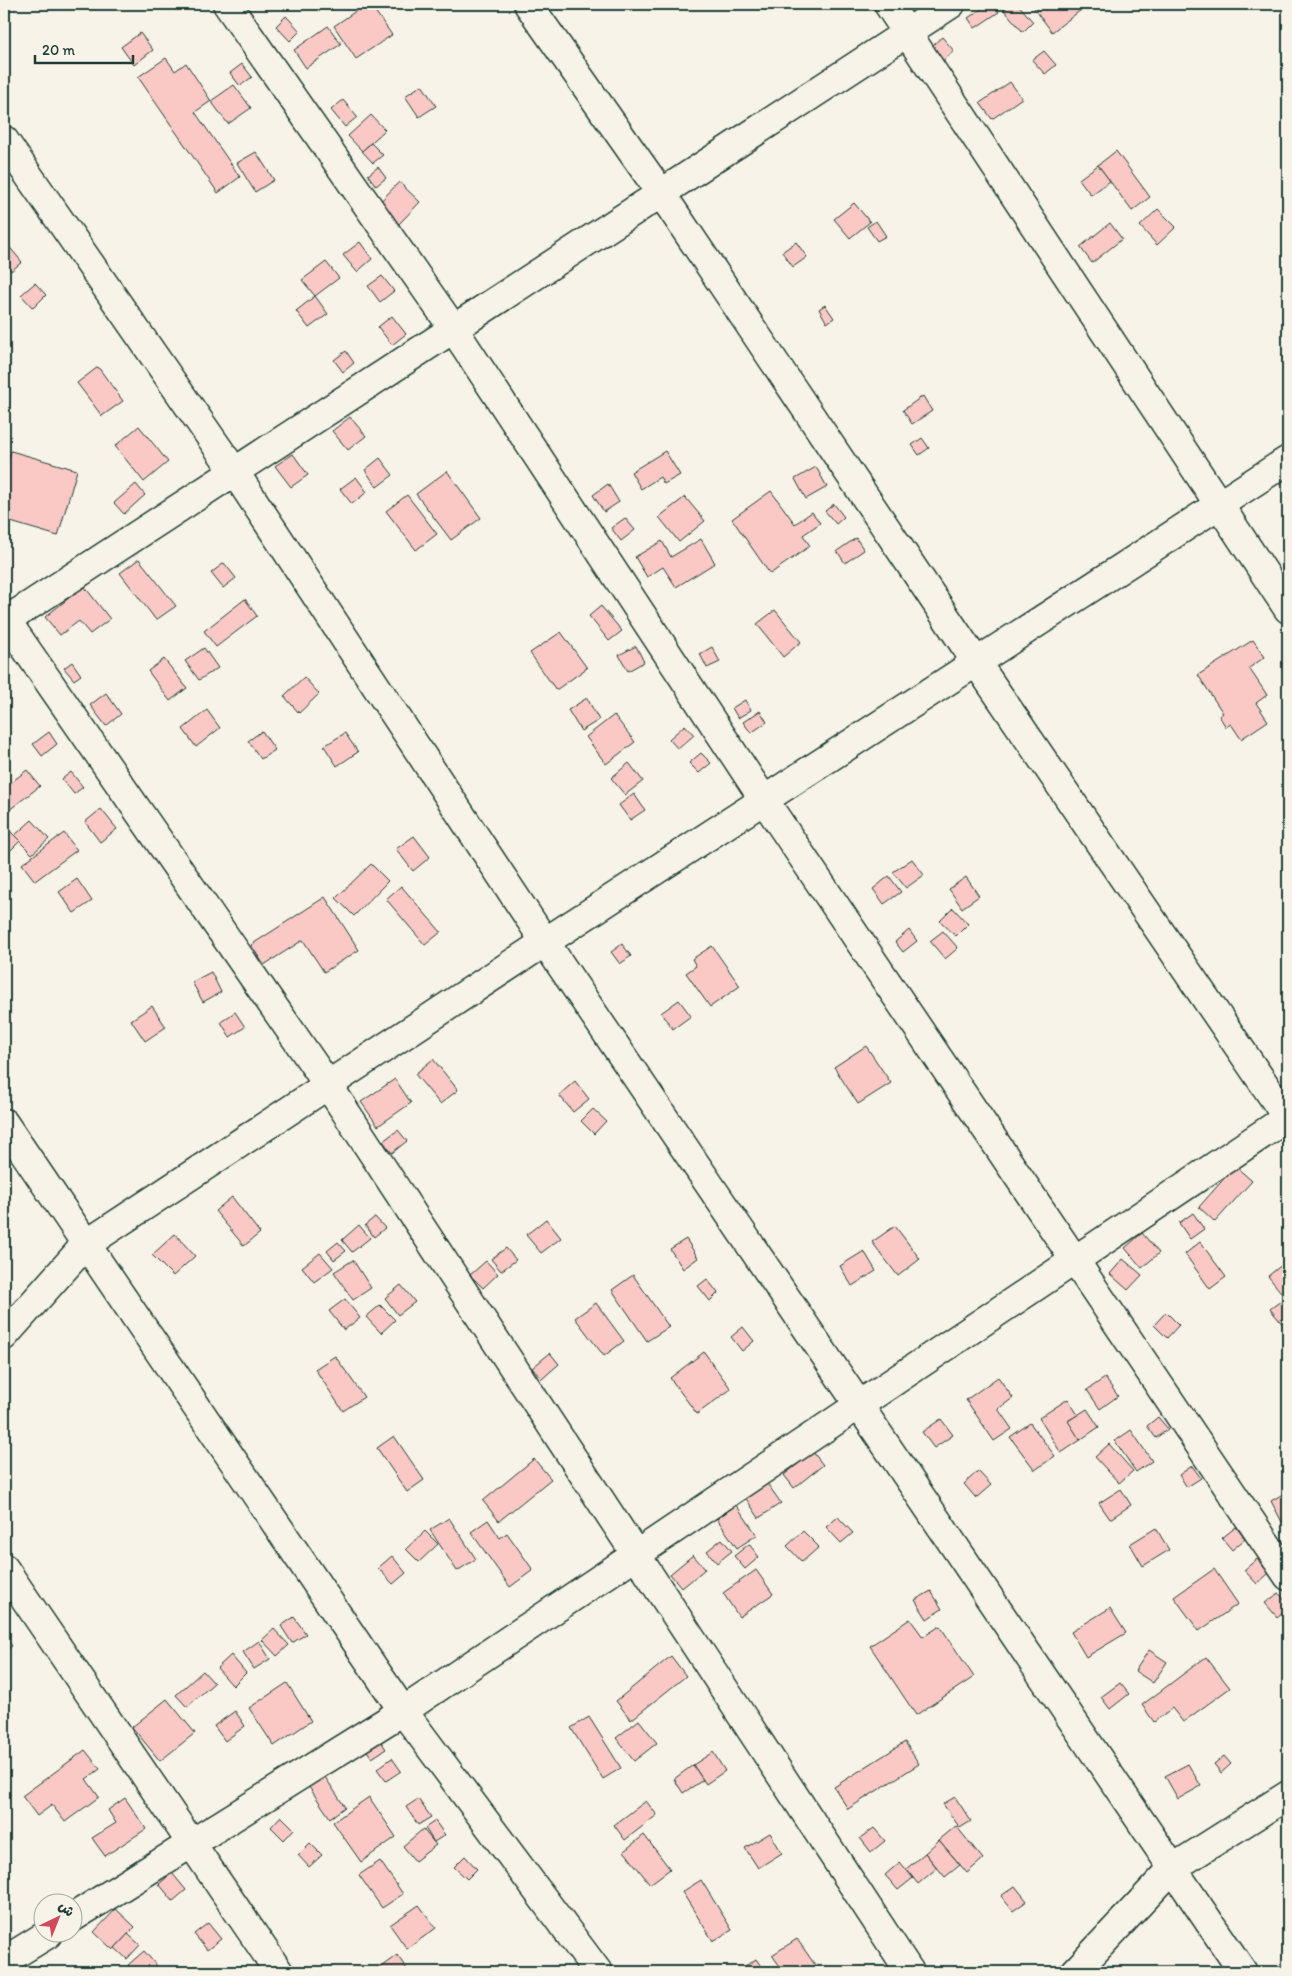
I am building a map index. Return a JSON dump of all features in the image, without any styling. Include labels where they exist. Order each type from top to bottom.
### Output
[{"type":"street","points":[[228,4],[453,328],[764,800],[1288,1576]]},
{"type":"street","points":[[82,1912],[403,1711],[1288,1118],[976,662],[661,193],[528,4]]},
{"type":"street","points":[[888,4],[1288,609]]},
{"type":"street","points":[[910,1972],[328,1085],[5,621],[951,4]]},
{"type":"street","points":[[4,140],[234,471],[545,942],[1243,1972]]},
{"type":"street","points":[[4,1336],[85,1245],[545,942],[1288,460]]},
{"type":"street","points":[[4,1123],[403,1711],[598,1972]]},
{"type":"street","points":[[4,1568],[279,1972]]},
{"type":"street","points":[[1075,1972],[1173,1868],[1288,1795]]},
{"type":"street","points":[[4,1961],[32,1944]]},
{"type":"building","points":[[366,4],[370,4],[392,35],[356,59],[334,26]]},
{"type":"building","points":[[989,4],[994,4],[999,12],[975,28],[968,18]]},
{"type":"building","points":[[1011,4],[1018,4],[1033,22],[1023,32],[1004,10]]},
{"type":"building","points":[[1031,4],[1076,4],[1081,10],[1052,32]]},
{"type":"building","points":[[286,16],[300,31],[290,41],[276,26]]},
{"type":"building","points":[[328,26],[341,44],[306,68],[294,50]]},
{"type":"building","points":[[140,33],[153,50],[134,65],[121,47]]},
{"type":"building","points":[[942,37],[954,51],[940,63],[928,49]]},
{"type":"building","points":[[1044,51],[1056,65],[1045,74],[1032,60]]},
{"type":"building","points":[[166,58],[175,71],[186,63],[211,101],[195,112],[240,177],[218,193],[138,77]]},
{"type":"building","points":[[242,64],[252,77],[240,86],[230,73]]},
{"type":"building","points":[[1010,82],[1022,98],[992,119],[980,103]]},
{"type":"building","points":[[234,85],[251,108],[228,124],[211,101]]},
{"type":"building","points":[[422,85],[436,106],[419,117],[405,96]]},
{"type":"building","points":[[343,100],[357,117],[345,127],[331,110]]},
{"type":"building","points":[[371,115],[385,130],[362,151],[348,136]]},
{"type":"building","points":[[371,143],[383,155],[373,163],[362,151]]},
{"type":"building","points":[[1116,151],[1150,197],[1132,211],[1098,165]]},
{"type":"building","points":[[256,152],[274,180],[255,192],[237,163]]},
{"type":"building","points":[[1098,165],[1110,181],[1091,195],[1079,179]]},
{"type":"building","points":[[378,167],[386,178],[376,186],[368,175]]},
{"type":"building","points":[[399,182],[420,202],[399,224],[378,204]]},
{"type":"building","points":[[854,203],[870,222],[850,238],[834,219]]},
{"type":"building","points":[[1158,209],[1176,227],[1157,245],[1140,226]]},
{"type":"building","points":[[876,221],[886,236],[877,241],[867,227]]},
{"type":"building","points":[[1110,223],[1122,239],[1092,263],[1080,247]]},
{"type":"building","points":[[360,242],[372,259],[357,272],[343,255]]},
{"type":"building","points":[[796,242],[807,257],[793,267],[782,252]]},
{"type":"building","points":[[7,244],[22,262],[11,271],[4,262],[4,247]]},
{"type":"building","points":[[326,262],[339,278],[315,296],[302,280]]},
{"type":"building","points":[[382,276],[394,291],[380,302],[368,286]]},
{"type":"building","points":[[35,283],[46,295],[33,308],[21,295]]},
{"type":"building","points":[[315,296],[328,314],[309,328],[296,311]]},
{"type":"building","points":[[825,305],[834,318],[827,323],[819,309]]},
{"type":"building","points":[[392,316],[406,334],[392,345],[378,327]]},
{"type":"building","points":[[346,351],[354,363],[343,372],[334,360]]},
{"type":"building","points":[[98,367],[123,401],[102,416],[77,383]]},
{"type":"building","points":[[923,396],[932,411],[912,424],[903,410]]},
{"type":"building","points":[[350,417],[366,436],[348,450],[332,431]]},
{"type":"building","points":[[139,426],[168,462],[144,482],[115,446]]},
{"type":"building","points":[[922,438],[929,448],[919,455],[912,445]]},
{"type":"building","points":[[11,451],[77,470],[58,536],[4,520],[4,474]]},
{"type":"building","points":[[665,451],[680,475],[664,484],[660,477],[641,489],[631,472]]},
{"type":"building","points":[[293,454],[308,475],[291,487],[275,466]]},
{"type":"building","points":[[380,458],[393,475],[377,487],[365,470]]},
{"type":"building","points":[[816,467],[827,487],[806,499],[795,479]]},
{"type":"building","points":[[447,471],[481,518],[451,540],[416,494]]},
{"type":"building","points":[[356,477],[367,492],[352,504],[340,489]]},
{"type":"building","points":[[136,484],[145,495],[124,514],[114,503]]},
{"type":"building","points":[[608,484],[619,502],[604,512],[593,495]]},
{"type":"building","points":[[771,491],[795,524],[812,512],[820,523],[803,535],[810,546],[770,574],[732,519]]},
{"type":"building","points":[[407,495],[437,534],[416,550],[386,511]]},
{"type":"building","points":[[685,497],[705,521],[679,542],[659,517]]},
{"type":"building","points":[[834,504],[844,517],[836,524],[825,511]]},
{"type":"building","points":[[625,518],[635,530],[621,541],[611,528]]},
{"type":"building","points":[[856,538],[864,550],[845,563],[837,551]]},
{"type":"building","points":[[701,539],[715,563],[676,587],[663,567],[647,577],[635,557],[662,541],[671,557]]},
{"type":"building","points":[[139,559],[176,606],[156,620],[120,573]]},
{"type":"building","points":[[224,563],[236,578],[223,588],[211,573]]},
{"type":"building","points":[[84,586],[110,619],[90,634],[79,621],[60,635],[45,617]]},
{"type":"building","points":[[245,599],[257,616],[216,647],[204,631]]},
{"type":"building","points":[[601,606],[622,631],[609,641],[589,616]]},
{"type":"building","points":[[775,610],[801,642],[783,657],[757,624]]},
{"type":"building","points":[[561,632],[587,668],[556,690],[530,653]]},
{"type":"building","points":[[1253,640],[1265,657],[1249,668],[1267,695],[1256,703],[1268,721],[1241,739],[1231,724],[1226,727],[1219,716],[1223,713],[1198,675]]},
{"type":"building","points":[[636,646],[644,662],[628,671],[619,655]]},
{"type":"building","points":[[712,647],[720,662],[707,668],[700,654]]},
{"type":"building","points":[[204,648],[218,668],[199,680],[185,661]]},
{"type":"building","points":[[164,659],[187,688],[170,701],[148,671]]},
{"type":"building","points":[[72,662],[81,675],[74,680],[64,668]]},
{"type":"building","points":[[1288,666],[1288,679],[1282,670]]},
{"type":"building","points":[[304,677],[319,694],[299,713],[284,696]]},
{"type":"building","points":[[106,693],[121,714],[106,726],[90,705]]},
{"type":"building","points":[[587,698],[599,720],[581,731],[568,710]]},
{"type":"building","points":[[745,700],[751,710],[738,718],[732,708]]},
{"type":"building","points":[[207,710],[220,728],[196,747],[183,729]]},
{"type":"building","points":[[760,711],[767,722],[751,733],[743,722]]},
{"type":"building","points":[[614,715],[635,742],[606,764],[586,737]]},
{"type":"building","points":[[685,725],[694,735],[678,749],[669,739]]},
{"type":"building","points":[[262,731],[275,750],[261,759],[248,741]]},
{"type":"building","points":[[49,732],[57,744],[42,756],[33,744]]},
{"type":"building","points":[[345,733],[358,752],[337,766],[324,746]]},
{"type":"building","points":[[701,753],[711,763],[699,773],[689,763]]},
{"type":"building","points":[[629,763],[643,781],[625,795],[611,778]]},
{"type":"building","points":[[27,770],[40,786],[4,814],[4,788]]},
{"type":"building","points":[[71,772],[83,787],[74,794],[62,779]]},
{"type":"building","points":[[634,794],[645,810],[630,820],[619,805]]},
{"type":"building","points":[[101,809],[117,829],[100,842],[85,822]]},
{"type":"building","points":[[32,820],[49,839],[32,854],[14,836]]},
{"type":"building","points":[[9,830],[20,841],[6,855],[4,852],[4,834]]},
{"type":"building","points":[[64,833],[77,850],[35,881],[22,864]]},
{"type":"building","points":[[414,836],[430,857],[413,871],[396,849]]},
{"type":"building","points":[[912,859],[924,875],[906,888],[893,872]]},
{"type":"building","points":[[371,864],[388,881],[354,916],[336,898]]},
{"type":"building","points":[[889,876],[901,892],[884,904],[873,889]]},
{"type":"building","points":[[966,877],[979,896],[962,908],[949,889]]},
{"type":"building","points":[[77,879],[92,901],[74,913],[59,892]]},
{"type":"building","points":[[401,886],[441,932],[425,945],[386,899]]},
{"type":"building","points":[[325,897],[359,950],[324,972],[303,940],[264,965],[251,945]]},
{"type":"building","points":[[953,908],[968,924],[956,936],[940,921]]},
{"type":"building","points":[[909,930],[917,941],[903,952],[895,942]]},
{"type":"building","points":[[943,931],[958,948],[945,959],[930,941]]},
{"type":"building","points":[[622,944],[631,956],[620,964],[611,952]]},
{"type":"building","points":[[712,946],[740,986],[710,1007],[686,973],[696,966],[692,959]]},
{"type":"building","points":[[211,972],[221,992],[203,1002],[192,982]]},
{"type":"building","points":[[679,1000],[691,1016],[673,1029],[661,1013]]},
{"type":"building","points":[[152,1006],[166,1027],[145,1041],[131,1020]]},
{"type":"building","points":[[235,1012],[245,1027],[230,1037],[221,1022]]},
{"type":"building","points":[[866,1046],[891,1083],[858,1104],[834,1067]]},
{"type":"building","points":[[433,1059],[458,1090],[440,1104],[415,1074]]},
{"type":"building","points":[[395,1079],[411,1103],[378,1126],[361,1102]]},
{"type":"building","points":[[575,1081],[589,1099],[573,1112],[559,1095]]},
{"type":"building","points":[[593,1109],[606,1121],[594,1134],[581,1121]]},
{"type":"building","points":[[398,1130],[407,1141],[392,1153],[383,1141]]},
{"type":"building","points":[[1235,1166],[1252,1181],[1215,1222],[1199,1207]]},
{"type":"building","points":[[232,1197],[260,1233],[244,1246],[215,1211]]},
{"type":"building","points":[[1193,1213],[1204,1229],[1190,1239],[1179,1223]]},
{"type":"building","points":[[375,1217],[385,1228],[374,1237],[365,1225]]},
{"type":"building","points":[[546,1219],[561,1238],[541,1253],[526,1235]]},
{"type":"building","points":[[359,1225],[370,1238],[352,1252],[342,1240]]},
{"type":"building","points":[[895,1226],[920,1259],[898,1276],[872,1242]]},
{"type":"building","points":[[1142,1233],[1159,1253],[1142,1268],[1125,1248]]},
{"type":"building","points":[[175,1234],[195,1256],[173,1276],[152,1255]]},
{"type":"building","points":[[686,1239],[698,1258],[683,1269],[670,1249]]},
{"type":"building","points":[[338,1242],[346,1251],[334,1260],[327,1251]]},
{"type":"building","points":[[1200,1242],[1226,1277],[1210,1289],[1185,1254]]},
{"type":"building","points":[[506,1248],[516,1260],[501,1271],[491,1259]]},
{"type":"building","points":[[864,1251],[876,1271],[852,1286],[840,1266]]},
{"type":"building","points":[[320,1253],[333,1268],[314,1282],[302,1267]]},
{"type":"building","points":[[1123,1259],[1142,1275],[1128,1290],[1110,1274]]},
{"type":"building","points":[[353,1260],[371,1288],[353,1300],[334,1272]]},
{"type":"building","points":[[1288,1260],[1288,1293],[1284,1296],[1268,1276]]},
{"type":"building","points":[[486,1261],[498,1274],[483,1288],[470,1275]]},
{"type":"building","points":[[633,1275],[669,1327],[647,1341],[612,1290]]},
{"type":"building","points":[[707,1279],[718,1293],[710,1301],[698,1286]]},
{"type":"building","points":[[401,1285],[415,1302],[398,1315],[385,1298]]},
{"type":"building","points":[[1285,1298],[1288,1302],[1288,1322],[1284,1326],[1270,1309]]},
{"type":"building","points":[[345,1299],[360,1318],[344,1330],[329,1311]]},
{"type":"building","points":[[596,1303],[624,1341],[604,1356],[575,1318]]},
{"type":"building","points":[[380,1305],[395,1320],[381,1333],[366,1317]]},
{"type":"building","points":[[1166,1312],[1179,1325],[1167,1338],[1154,1325]]},
{"type":"building","points":[[743,1327],[754,1341],[742,1351],[731,1337]]},
{"type":"building","points":[[704,1352],[731,1389],[697,1414],[670,1378]]},
{"type":"building","points":[[550,1353],[559,1364],[542,1379],[532,1368]]},
{"type":"building","points":[[335,1356],[364,1397],[343,1411],[315,1369]]},
{"type":"building","points":[[998,1377],[1013,1398],[998,1409],[1012,1429],[994,1441],[966,1400]]},
{"type":"building","points":[[1105,1378],[1118,1396],[1100,1409],[1087,1390]]},
{"type":"building","points":[[1068,1399],[1078,1415],[1069,1420],[1082,1439],[1061,1453],[1039,1418]]},
{"type":"building","points":[[1087,1409],[1099,1427],[1080,1440],[1068,1421]]},
{"type":"building","points":[[1158,1417],[1168,1429],[1156,1438],[1147,1426]]},
{"type":"building","points":[[941,1419],[953,1435],[934,1448],[922,1432]]},
{"type":"building","points":[[1030,1423],[1055,1456],[1035,1470],[1010,1437]]},
{"type":"building","points":[[1131,1430],[1152,1461],[1136,1472],[1115,1441]]},
{"type":"building","points":[[394,1436],[424,1480],[407,1492],[377,1448]]},
{"type":"building","points":[[1109,1444],[1133,1471],[1119,1483],[1095,1457]]},
{"type":"building","points":[[813,1452],[823,1465],[794,1488],[784,1475]]},
{"type":"building","points":[[534,1459],[551,1479],[499,1521],[483,1501]]},
{"type":"building","points":[[1192,1466],[1201,1478],[1187,1487],[1179,1475]]},
{"type":"building","points":[[978,1471],[991,1485],[976,1498],[964,1484]]},
{"type":"building","points":[[764,1479],[781,1503],[759,1518],[743,1494]]},
{"type":"building","points":[[1121,1489],[1131,1505],[1110,1519],[1099,1503]]},
{"type":"building","points":[[1288,1491],[1288,1518],[1282,1522],[1271,1501]]},
{"type":"building","points":[[736,1505],[757,1535],[737,1548],[717,1519]]},
{"type":"building","points":[[838,1517],[853,1533],[841,1543],[826,1527]]},
{"type":"building","points":[[449,1518],[476,1559],[457,1571],[430,1530]]},
{"type":"building","points":[[488,1520],[500,1538],[507,1533],[533,1570],[510,1587],[471,1532]]},
{"type":"building","points":[[1236,1527],[1245,1539],[1232,1550],[1222,1538]]},
{"type":"building","points":[[1156,1528],[1169,1550],[1143,1566],[1130,1544]]},
{"type":"building","points":[[425,1531],[438,1544],[419,1562],[406,1549]]},
{"type":"building","points":[[803,1531],[819,1547],[802,1562],[787,1546]]},
{"type":"building","points":[[722,1539],[732,1551],[717,1563],[707,1551]]},
{"type":"building","points":[[749,1544],[759,1557],[745,1569],[734,1556]]},
{"type":"building","points":[[693,1555],[705,1569],[682,1588],[670,1574]]},
{"type":"building","points":[[392,1556],[406,1573],[393,1584],[378,1568]]},
{"type":"building","points":[[1257,1559],[1269,1573],[1257,1584],[1244,1570]]},
{"type":"building","points":[[1214,1569],[1238,1604],[1199,1631],[1174,1597]]},
{"type":"building","points":[[756,1570],[773,1594],[739,1617],[723,1593]]},
{"type":"building","points":[[931,1591],[942,1609],[927,1619],[915,1600]]},
{"type":"building","points":[[1279,1593],[1288,1605],[1288,1608],[1277,1617],[1265,1603]]},
{"type":"building","points":[[1110,1608],[1126,1633],[1086,1657],[1071,1632]]},
{"type":"building","points":[[294,1617],[306,1634],[292,1643],[281,1626]]},
{"type":"building","points":[[910,1619],[923,1637],[940,1626],[974,1677],[916,1715],[870,1646]]},
{"type":"building","points":[[274,1629],[289,1645],[277,1656],[262,1640]]},
{"type":"building","points":[[7,1639],[12,1646],[4,1652],[4,1642]]},
{"type":"building","points":[[259,1641],[270,1659],[254,1669],[243,1652]]},
{"type":"building","points":[[1149,1650],[1167,1662],[1153,1683],[1135,1671]]},
{"type":"building","points":[[231,1655],[246,1673],[233,1686],[217,1668]]},
{"type":"building","points":[[671,1656],[686,1676],[631,1720],[616,1701]]},
{"type":"building","points":[[1206,1657],[1230,1688],[1183,1722],[1172,1708],[1154,1722],[1142,1705]]},
{"type":"building","points":[[203,1671],[214,1683],[187,1707],[176,1695]]},
{"type":"building","points":[[287,1683],[311,1721],[274,1746],[249,1708]]},
{"type":"building","points":[[1120,1683],[1129,1694],[1110,1709],[1101,1697]]},
{"type":"building","points":[[167,1699],[195,1733],[160,1761],[132,1727]]},
{"type":"building","points":[[235,1711],[245,1726],[225,1741],[214,1726]]},
{"type":"building","points":[[589,1717],[621,1768],[603,1779],[571,1728]]},
{"type":"building","points":[[639,1720],[657,1743],[634,1761],[616,1738]]},
{"type":"building","points":[[375,1733],[386,1749],[372,1758],[361,1742]]},
{"type":"building","points":[[905,1742],[919,1764],[848,1809],[834,1787]]},
{"type":"building","points":[[85,1750],[100,1769],[86,1779],[99,1797],[65,1822],[52,1805],[37,1816],[22,1796]]},
{"type":"building","points":[[713,1752],[725,1771],[706,1784],[693,1765]]},
{"type":"building","points":[[1224,1756],[1231,1764],[1221,1773],[1214,1764]]},
{"type":"building","points":[[392,1758],[401,1771],[386,1781],[377,1769]]},
{"type":"building","points":[[1188,1764],[1201,1786],[1178,1799],[1165,1776]]},
{"type":"building","points":[[693,1765],[703,1780],[683,1793],[674,1779]]},
{"type":"building","points":[[323,1774],[345,1807],[330,1818],[307,1784]]},
{"type":"building","points":[[369,1797],[396,1837],[361,1862],[333,1822]]},
{"type":"building","points":[[955,1797],[971,1821],[960,1828],[943,1804]]},
{"type":"building","points":[[125,1798],[146,1829],[105,1856],[92,1838],[116,1823],[108,1810]]},
{"type":"building","points":[[418,1799],[431,1817],[418,1825],[406,1807]]},
{"type":"building","points":[[646,1801],[657,1815],[625,1840],[614,1825]]},
{"type":"building","points":[[281,1816],[294,1829],[284,1840],[271,1827]]},
{"type":"building","points":[[435,1821],[445,1835],[434,1842],[425,1828]]},
{"type":"building","points":[[956,1826],[983,1859],[967,1873],[939,1840]]},
{"type":"building","points":[[874,1828],[885,1841],[871,1852],[860,1838]]},
{"type":"building","points":[[423,1829],[436,1845],[415,1861],[403,1846]]},
{"type":"building","points":[[770,1833],[782,1853],[758,1868],[745,1848]]},
{"type":"building","points":[[644,1835],[670,1869],[650,1884],[624,1851]]},
{"type":"building","points":[[939,1840],[960,1865],[945,1877],[925,1853]]},
{"type":"building","points":[[310,1843],[322,1855],[309,1867],[298,1855]]},
{"type":"building","points":[[925,1853],[937,1868],[918,1884],[906,1869]]},
{"type":"building","points":[[465,1856],[477,1869],[467,1879],[454,1867]]},
{"type":"building","points":[[380,1861],[403,1894],[382,1908],[359,1875]]},
{"type":"building","points":[[900,1862],[913,1878],[898,1890],[885,1875]]},
{"type":"building","points":[[172,1873],[186,1890],[173,1901],[159,1884]]},
{"type":"building","points":[[701,1880],[732,1930],[713,1941],[682,1892]]},
{"type":"building","points":[[1015,1886],[1027,1901],[1013,1911],[1001,1896]]},
{"type":"building","points":[[419,1905],[436,1928],[407,1949],[390,1925]]},
{"type":"building","points":[[116,1909],[135,1927],[113,1950],[94,1932]]},
{"type":"building","points":[[208,1923],[221,1939],[207,1950],[194,1934]]},
{"type":"building","points":[[128,1934],[140,1945],[127,1959],[115,1948]]},
{"type":"building","points":[[797,1939],[820,1972],[784,1972],[772,1955]]},
{"type":"building","points":[[144,1951],[157,1966],[149,1972],[135,1972],[128,1965]]},
{"type":"building","points":[[397,1955],[409,1972],[374,1972]]},
{"type":"building","points":[[756,1959],[765,1972],[736,1972]]}]
